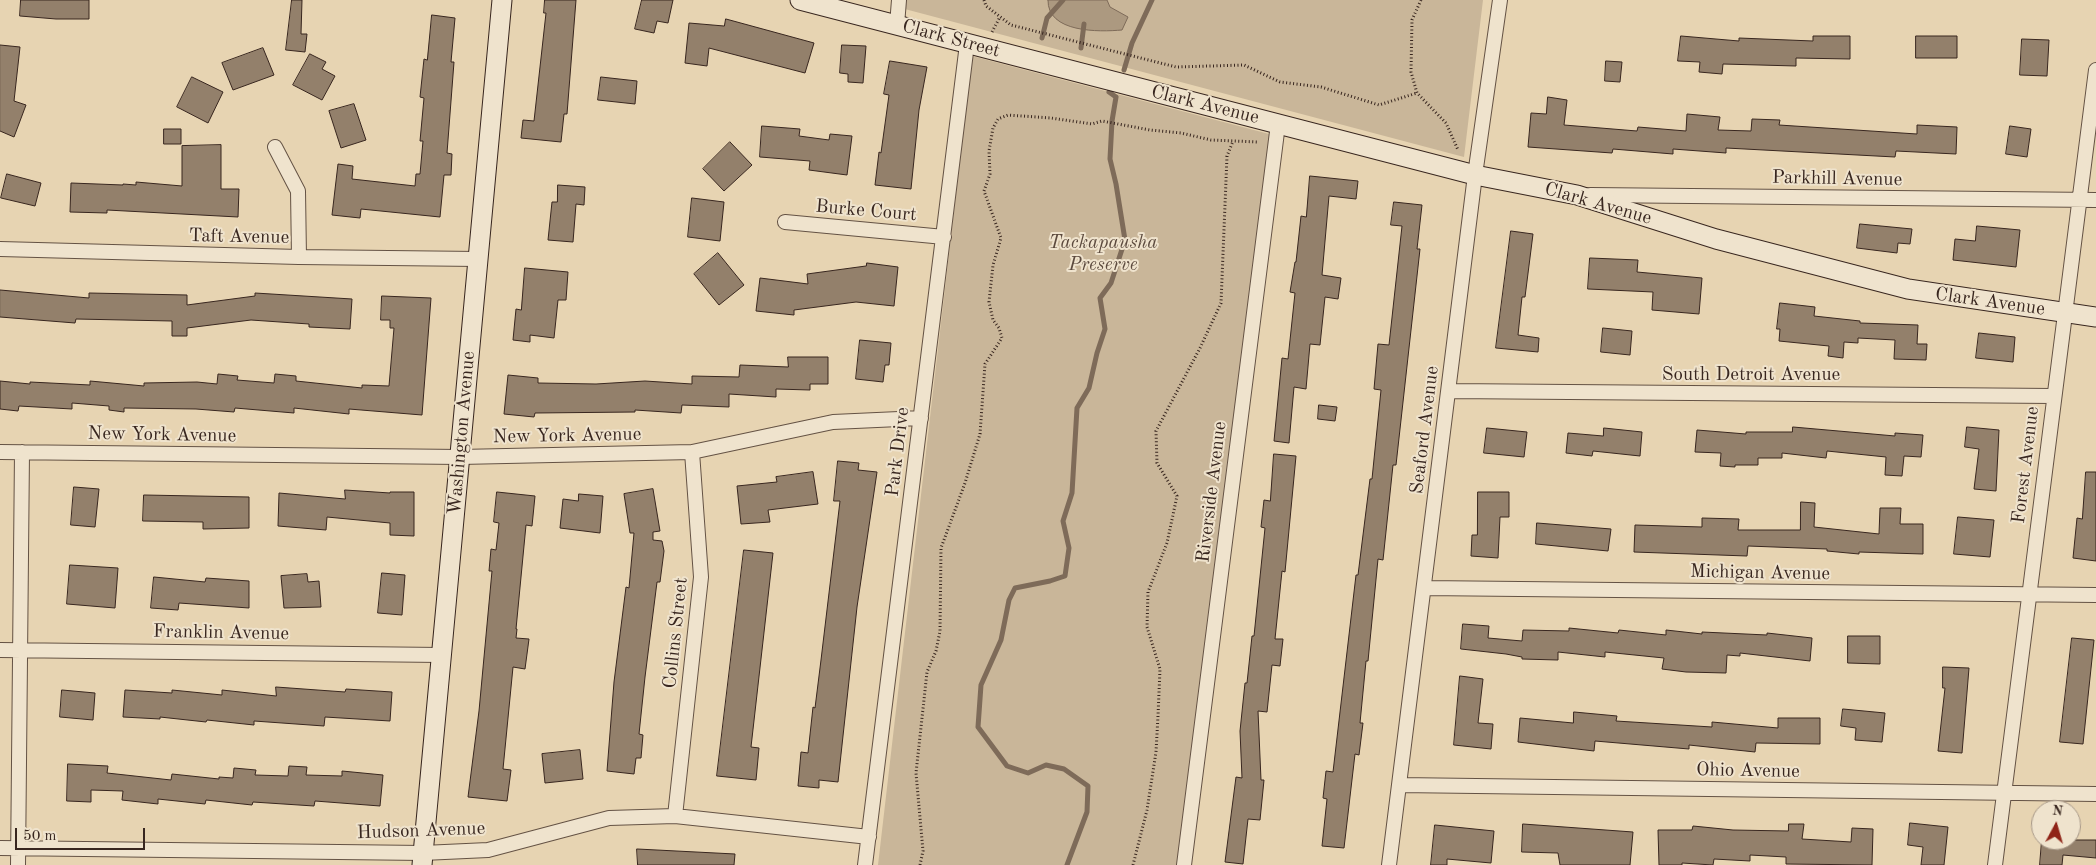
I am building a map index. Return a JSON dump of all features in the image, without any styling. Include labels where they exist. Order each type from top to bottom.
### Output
[{"type":"street","name":"Washington Avenue","points":[[423,859],[502,0]]},
{"type":"street","name":"Clark Street","points":[[800,0],[1102,78]]},
{"type":"street","points":[[897,25],[899,0]]},
{"type":"street","name":"Seaford Avenue","points":[[1389,865],[1475,175],[1500,0]]},
{"type":"street","name":"Park Drive","points":[[865,865],[967,44]]},
{"type":"street","name":"Forest Avenue","points":[[1995,865],[2053,396],[2096,70]]},
{"type":"street","name":"Clark Avenue","points":[[1102,78],[1475,175],[1577,195],[1716,239],[1908,290],[2096,317]]},
{"type":"street","name":"Riverside Avenue","points":[[1184,865],[1278,124]]},
{"type":"street","points":[[275,147],[298,191],[299,257]]},
{"type":"street","name":"Parkhill Avenue","points":[[1577,195],[2096,200]]},
{"type":"street","name":"Burke Court","points":[[785,222],[944,237]]},
{"type":"street","name":"Taft Avenue","points":[[0,249],[299,257],[478,259]]},
{"type":"street","name":"South Detroit Avenue","points":[[1449,391],[2053,396]]},
{"type":"street","name":"New York Avenue","points":[[0,452],[460,457],[692,452],[833,422],[921,418]]},
{"type":"street","points":[[18,865],[22,452]]},
{"type":"street","name":"Collins Street","points":[[675,816],[701,577],[692,452]]},
{"type":"street","name":"Michigan Avenue","points":[[1424,588],[2096,595]]},
{"type":"street","name":"Franklin Avenue","points":[[0,650],[442,655]]},
{"type":"street","name":"Ohio Avenue","points":[[1400,786],[2096,794]]},
{"type":"street","name":"Hudson Avenue","points":[[0,848],[423,859],[488,850],[608,818],[675,816],[869,837]]},
{"type":"path","points":[[984,0],[986,6],[1011,26],[1176,67],[1244,65],[1280,82],[1320,87],[1379,105],[1417,93]]},
{"type":"path","points":[[1421,0],[1412,20],[1411,72],[1417,93],[1446,123],[1458,150]]},
{"type":"path","points":[[920,865],[924,851],[916,773],[928,672],[936,651],[940,631],[940,548],[965,483],[980,434],[985,364],[1002,338],[1000,328],[992,320],[988,302],[993,266],[1001,238],[984,191],[990,174],[989,151],[998,119],[1008,115],[1051,118],[1092,124],[1102,121],[1150,130],[1181,133],[1211,140],[1258,142]]},
{"type":"path","points":[[1133,865],[1147,810],[1156,752],[1158,716],[1160,669],[1147,627],[1148,592],[1167,544],[1177,496],[1157,463],[1156,431],[1200,348],[1220,303],[1227,156],[1233,141]]},
{"type":"green space","points":[[902,0],[1483,0],[1464,157],[901,8]]},
{"type":"green space","name":"Tackapausha Preserve","points":[[972,56],[1273,135],[1181,865],[878,865]]},
{"type":"shaded area","points":[[1048,0],[1107,0],[1110,7],[1128,17],[1122,30],[1101,31],[1076,28],[1065,25],[1056,19],[1050,11]]},
{"type":"building","points":[[21,0],[89,0],[89,19],[20,16]]},
{"type":"building","points":[[292,0],[302,0],[301,34],[307,34],[305,52],[286,50]]},
{"type":"building","points":[[545,0],[576,0],[567,114],[564,114],[561,142],[521,138],[523,120],[534,121],[546,13],[544,13]]},
{"type":"building","points":[[642,0],[673,0],[668,23],[657,21],[654,33],[635,29]]},
{"type":"building","points":[[432,15],[455,18],[451,62],[454,62],[447,153],[452,154],[451,175],[444,175],[440,217],[361,209],[360,218],[332,215],[338,164],[353,166],[352,179],[415,186],[416,174],[420,174],[423,141],[420,141],[424,98],[420,97],[424,59],[427,60]]},
{"type":"building","points":[[726,19],[814,43],[805,73],[709,48],[707,66],[685,63],[689,23],[724,26]]},
{"type":"building","points":[[1681,36],[1739,41],[1739,38],[1813,41],[1813,36],[1850,36],[1850,59],[1796,58],[1796,66],[1723,64],[1722,74],[1699,72],[1700,62],[1678,61]]},
{"type":"building","points":[[1916,36],[1957,36],[1957,58],[1916,58]]},
{"type":"building","points":[[2022,39],[2049,40],[2047,76],[2020,75]]},
{"type":"building","points":[[0,45],[20,47],[14,101],[26,105],[14,137],[0,131]]},
{"type":"building","points":[[842,45],[866,46],[863,83],[848,82],[848,74],[840,73]]},
{"type":"building","points":[[263,48],[274,75],[233,90],[222,63]]},
{"type":"building","points":[[310,54],[326,62],[322,69],[335,76],[322,100],[293,85]]},
{"type":"building","points":[[890,61],[927,67],[919,110],[911,189],[875,185],[889,95],[884,94]]},
{"type":"building","points":[[1606,61],[1622,62],[1620,82],[1605,81]]},
{"type":"building","points":[[192,77],[223,92],[208,123],[177,107]]},
{"type":"building","points":[[601,77],[637,81],[635,104],[598,100]]},
{"type":"building","points":[[1548,97],[1567,100],[1564,125],[1637,131],[1638,127],[1686,131],[1687,114],[1720,117],[1718,130],[1751,131],[1752,119],[1780,120],[1779,125],[1917,134],[1917,125],[1957,127],[1956,154],[1896,151],[1895,157],[1726,148],[1726,153],[1673,149],[1673,154],[1613,149],[1612,153],[1528,147],[1531,113],[1546,114]]},
{"type":"building","points":[[354,104],[366,140],[341,148],[329,111]]},
{"type":"building","points":[[762,126],[800,129],[799,136],[829,140],[830,134],[852,136],[847,175],[809,170],[810,161],[760,157]]},
{"type":"building","points":[[2010,126],[2031,129],[2027,157],[2006,154]]},
{"type":"building","points":[[164,129],[181,129],[181,144],[164,144]]},
{"type":"building","points":[[730,142],[752,165],[724,191],[703,169]]},
{"type":"building","points":[[221,145],[221,189],[239,189],[238,217],[107,210],[107,213],[70,212],[71,183],[136,185],[136,182],[182,186],[182,146]]},
{"type":"building","points":[[7,174],[41,183],[35,206],[1,198]]},
{"type":"building","points":[[1310,176],[1358,181],[1356,199],[1329,196],[1322,275],[1341,278],[1338,299],[1325,297],[1320,345],[1310,344],[1306,389],[1294,387],[1289,443],[1274,441],[1282,358],[1288,359],[1295,293],[1290,292],[1296,262],[1301,216],[1306,217]]},
{"type":"building","points":[[558,185],[585,187],[584,205],[576,204],[573,242],[548,240],[552,202],[557,202]]},
{"type":"building","points":[[692,198],[724,202],[720,241],[688,237]]},
{"type":"building","points":[[1394,202],[1422,205],[1417,249],[1420,249],[1396,465],[1393,465],[1383,560],[1378,559],[1360,723],[1363,723],[1359,755],[1355,754],[1344,848],[1322,846],[1327,799],[1323,798],[1326,771],[1333,772],[1356,575],[1358,575],[1370,479],[1372,479],[1381,390],[1374,389],[1378,344],[1389,345],[1402,226],[1391,225]]},
{"type":"building","points":[[1860,224],[1912,229],[1910,244],[1898,243],[1897,253],[1857,248]]},
{"type":"building","points":[[1977,226],[2020,230],[2016,267],[1953,260],[1955,239],[1975,241]]},
{"type":"building","points":[[1511,231],[1533,234],[1525,297],[1522,297],[1518,335],[1539,338],[1538,352],[1496,348]]},
{"type":"building","points":[[718,253],[744,285],[719,305],[694,274]]},
{"type":"building","points":[[1590,258],[1638,260],[1637,272],[1702,278],[1699,314],[1652,310],[1653,292],[1588,289]]},
{"type":"building","points":[[867,263],[898,267],[894,306],[856,302],[794,310],[794,315],[756,311],[760,278],[808,284],[807,274],[866,266]]},
{"type":"building","points":[[525,268],[568,272],[566,300],[558,300],[554,338],[530,335],[530,342],[513,340],[516,309],[521,310]]},
{"type":"building","points":[[0,290],[89,298],[89,293],[187,295],[187,305],[255,296],[255,293],[352,299],[350,329],[309,327],[309,324],[251,320],[187,328],[187,336],[172,336],[172,321],[76,319],[75,323],[0,317]]},
{"type":"building","points":[[382,296],[431,298],[422,415],[349,409],[349,414],[294,408],[294,413],[235,408],[234,412],[196,409],[124,408],[124,412],[109,410],[109,406],[72,403],[72,409],[19,406],[18,411],[0,409],[0,381],[30,384],[30,382],[90,385],[90,381],[144,386],[144,383],[197,382],[217,384],[218,374],[238,376],[237,380],[274,383],[275,374],[296,376],[296,381],[362,388],[362,385],[389,386],[394,328],[390,328],[390,320],[381,320]]},
{"type":"building","points":[[1780,303],[1815,307],[1814,316],[1860,321],[1860,323],[1918,325],[1917,344],[1927,344],[1926,360],[1894,359],[1895,340],[1858,338],[1858,343],[1844,342],[1843,358],[1828,356],[1829,346],[1779,341],[1780,329],[1777,329]]},
{"type":"building","points":[[1603,328],[1632,331],[1630,355],[1601,352]]},
{"type":"building","points":[[1979,333],[2015,337],[2013,362],[1976,358]]},
{"type":"building","points":[[860,340],[891,343],[889,365],[885,365],[883,382],[856,379]]},
{"type":"building","points":[[788,357],[828,357],[828,384],[810,384],[810,390],[776,389],[776,397],[729,394],[729,407],[682,405],[681,413],[635,410],[635,412],[535,413],[534,417],[504,414],[508,375],[538,378],[538,383],[596,384],[645,381],[692,384],[692,376],[739,377],[740,365],[788,367]]},
{"type":"building","points":[[1319,405],[1337,407],[1335,421],[1318,419]]},
{"type":"building","points":[[1793,427],[1895,436],[1895,433],[1923,435],[1921,457],[1904,456],[1902,476],[1885,475],[1886,457],[1827,451],[1826,458],[1782,453],[1782,458],[1758,458],[1758,465],[1735,465],[1735,467],[1720,466],[1721,453],[1695,452],[1697,430],[1746,434],[1746,432],[1792,432]]},
{"type":"building","points":[[1967,427],[1999,430],[1996,491],[1974,489],[1979,449],[1965,447]]},
{"type":"building","points":[[1487,428],[1527,432],[1524,457],[1484,453]]},
{"type":"building","points":[[1604,428],[1642,432],[1640,456],[1593,451],[1592,456],[1566,453],[1568,433],[1603,436]]},
{"type":"building","points":[[1274,454],[1296,456],[1285,572],[1282,571],[1275,639],[1283,639],[1280,666],[1272,665],[1267,712],[1258,711],[1261,780],[1264,780],[1260,820],[1248,819],[1243,864],[1225,862],[1236,777],[1242,778],[1240,731],[1245,683],[1247,683],[1252,636],[1254,636],[1265,528],[1261,527],[1264,500],[1270,501]]},
{"type":"building","points":[[838,461],[859,463],[858,470],[877,472],[857,607],[838,782],[819,780],[819,788],[798,786],[801,752],[808,753],[821,660],[840,501],[834,501]]},
{"type":"building","points":[[813,472],[818,504],[768,510],[770,522],[741,524],[737,486],[777,482],[776,477]]},
{"type":"building","points":[[2086,472],[2096,472],[2096,561],[2073,558],[2077,518],[2082,519]]},
{"type":"building","points":[[74,487],[99,489],[95,527],[71,525]]},
{"type":"building","points":[[653,489],[660,531],[653,532],[653,540],[662,541],[664,551],[660,582],[657,582],[645,677],[639,734],[643,735],[641,758],[636,758],[634,774],[607,771],[614,682],[626,587],[629,588],[634,533],[630,533],[624,494]]},
{"type":"building","points":[[345,490],[390,493],[414,492],[414,536],[390,535],[390,523],[327,517],[326,530],[278,526],[279,493],[345,499]]},
{"type":"building","points":[[497,492],[535,496],[532,526],[526,525],[516,629],[516,638],[529,639],[525,669],[513,667],[503,769],[511,770],[507,801],[468,797],[479,711],[492,571],[489,571],[491,549],[496,550],[499,523],[494,522]]},
{"type":"building","points":[[1478,492],[1509,492],[1509,517],[1500,517],[1498,558],[1471,556],[1472,535],[1477,535]]},
{"type":"building","points":[[579,494],[603,496],[600,533],[560,528],[563,499],[578,501]]},
{"type":"building","points":[[144,495],[249,497],[249,528],[203,529],[203,522],[143,521]]},
{"type":"building","points":[[1801,502],[1815,503],[1814,527],[1879,534],[1880,508],[1901,508],[1900,524],[1923,524],[1923,554],[1859,552],[1859,554],[1827,551],[1827,549],[1748,546],[1747,556],[1634,552],[1635,525],[1702,527],[1702,518],[1739,519],[1738,530],[1800,530]]},
{"type":"building","points":[[1958,517],[1994,520],[1990,557],[1954,554]]},
{"type":"building","points":[[1537,523],[1611,529],[1608,551],[1536,544]]},
{"type":"building","points":[[744,550],[773,553],[751,747],[759,748],[756,780],[717,776]]},
{"type":"building","points":[[70,565],[118,568],[115,608],[67,604]]},
{"type":"building","points":[[382,573],[405,575],[402,615],[378,613]]},
{"type":"building","points":[[307,574],[308,582],[319,581],[321,607],[284,608],[281,576]]},
{"type":"building","points":[[154,577],[205,582],[206,578],[249,581],[249,608],[179,603],[178,610],[151,608]]},
{"type":"building","points":[[1463,624],[1489,626],[1488,638],[1522,641],[1523,630],[1569,631],[1569,628],[1618,633],[1619,630],[1666,635],[1666,630],[1702,634],[1702,632],[1767,635],[1767,633],[1812,638],[1810,661],[1740,653],[1740,656],[1727,655],[1726,673],[1686,672],[1662,669],[1664,658],[1605,652],[1605,657],[1558,652],[1558,660],[1522,659],[1522,657],[1506,654],[1461,649]]},
{"type":"building","points":[[1848,636],[1880,636],[1880,664],[1848,663]]},
{"type":"building","points":[[2072,638],[2094,640],[2083,744],[2060,742]]},
{"type":"building","points":[[1943,667],[1969,668],[1962,753],[1938,751],[1945,688],[1943,688]]},
{"type":"building","points":[[1460,676],[1483,679],[1478,723],[1493,724],[1491,749],[1454,745]]},
{"type":"building","points":[[276,687],[345,692],[346,689],[392,692],[390,721],[325,717],[324,726],[254,721],[254,725],[160,717],[160,719],[123,717],[125,690],[172,693],[172,690],[222,695],[222,690],[276,696]]},
{"type":"building","points":[[62,690],[95,693],[93,720],[60,717]]},
{"type":"building","points":[[1843,709],[1885,713],[1882,742],[1855,740],[1856,728],[1841,726]]},
{"type":"building","points":[[1574,712],[1617,716],[1616,721],[1712,727],[1712,722],[1778,728],[1778,718],[1820,718],[1820,744],[1756,743],[1755,752],[1689,745],[1689,749],[1595,741],[1594,751],[1518,742],[1520,718],[1573,723]]},
{"type":"building","points":[[580,750],[583,779],[545,783],[542,754]]},
{"type":"building","points":[[68,764],[108,766],[107,773],[171,780],[172,774],[219,779],[219,777],[233,778],[234,768],[256,770],[255,775],[288,776],[289,766],[307,767],[306,775],[342,776],[342,771],[383,775],[380,806],[315,801],[314,806],[253,802],[252,805],[206,800],[205,804],[158,799],[158,804],[122,800],[123,791],[91,790],[91,802],[67,801]]},
{"type":"building","points":[[1910,823],[1948,827],[1944,865],[1921,865],[1923,847],[1908,845]]},
{"type":"building","points":[[1523,824],[1633,832],[1630,865],[1560,865],[1558,853],[1522,852]]},
{"type":"building","points":[[1789,824],[1804,824],[1802,839],[1851,842],[1852,828],[1873,829],[1872,865],[1786,864],[1786,857],[1750,855],[1750,861],[1714,859],[1713,865],[1682,863],[1682,865],[1659,865],[1658,830],[1692,830],[1693,826],[1733,830],[1788,831]]},
{"type":"building","points":[[1435,825],[1494,831],[1491,863],[1447,859],[1447,865],[1431,865]]},
{"type":"building","points":[[2081,840],[2096,840],[2096,858],[2063,855],[2062,865],[2040,865],[2041,850],[2081,850]]},
{"type":"building","points":[[637,849],[735,854],[734,865],[638,865]]},
{"type":"waterway","points":[[1042,38],[1047,18],[1063,0]]},
{"type":"waterway","points":[[1124,70],[1132,43],[1152,0]]},
{"type":"waterway","points":[[1081,48],[1084,24]]},
{"type":"waterway","points":[[1109,92],[1116,97]]},
{"type":"waterway","points":[[1067,865],[1087,812],[1088,786],[1064,769],[1046,765],[1028,773],[1007,766],[978,727],[981,685],[1001,640],[1009,600],[1015,588],[1065,576],[1069,548],[1063,521],[1072,493],[1077,408],[1089,388],[1105,329],[1100,298],[1111,283],[1125,240],[1110,159],[1112,121],[1116,97]]}]
